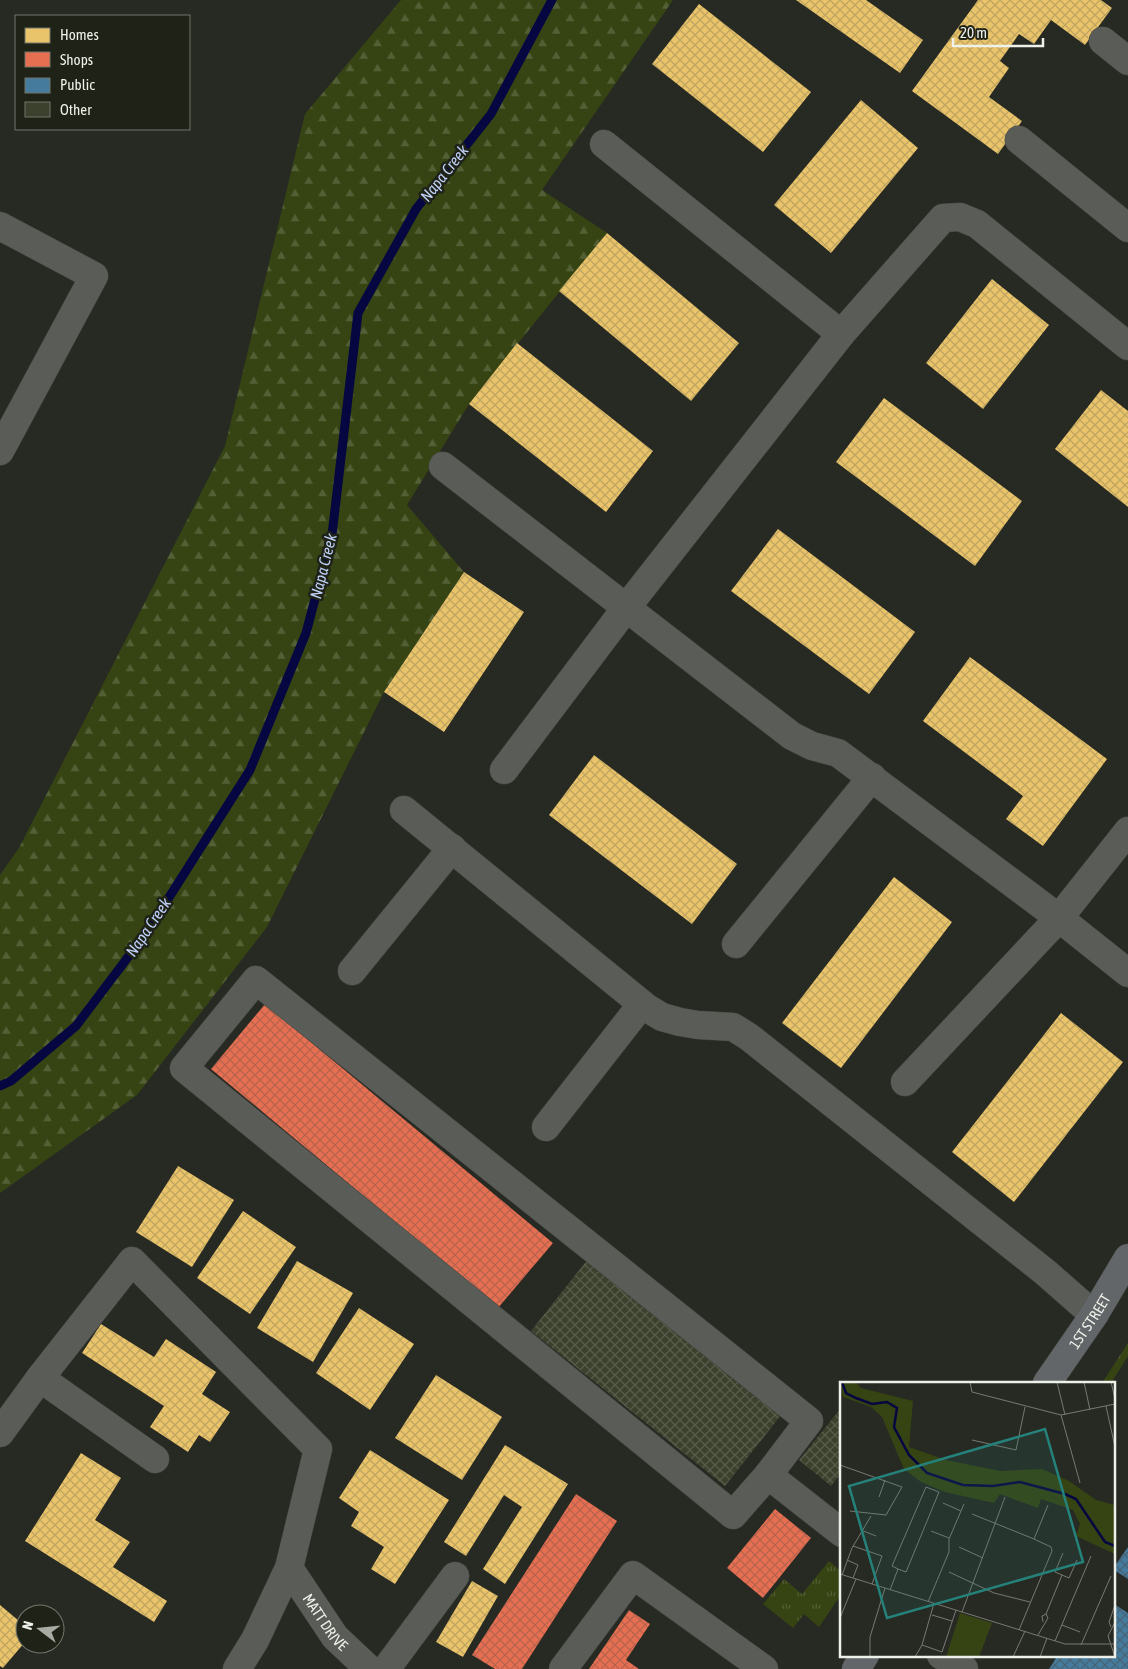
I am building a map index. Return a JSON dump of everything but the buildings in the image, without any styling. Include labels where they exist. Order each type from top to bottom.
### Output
[{"type":"main road","name":"1ST STREET","points":[[1048,1382],[1094,1315],[1126,1264]]},
{"type":"main road","points":[[856,1669],[864,1656]]},
{"type":"street","points":[[1103,41],[1128,61]]},
{"type":"street","points":[[1019,140],[1128,228]]},
{"type":"street","points":[[604,144],[840,334]]},
{"type":"street","points":[[504,770],[626,608],[840,334],[943,218],[960,217],[977,224],[1128,346]]},
{"type":"street","points":[[0,226],[94,276],[0,451]]},
{"type":"street","points":[[443,466],[792,736],[812,746],[838,752],[1059,918],[1128,974]]},
{"type":"street","points":[[736,944],[872,777]]},
{"type":"street","points":[[404,810],[642,1004],[662,1017],[698,1025],[733,1027],[749,1037],[1045,1272],[1094,1315]]},
{"type":"street","points":[[905,1082],[1059,918],[1128,831]]},
{"type":"street","points":[[352,971],[452,848]]},
{"type":"street","points":[[256,980],[809,1421],[768,1475],[733,1515],[184,1068],[256,980]]},
{"type":"street","points":[[546,1127],[642,1004]]},
{"type":"street","points":[[0,1433],[40,1378],[132,1261],[318,1449],[289,1568],[255,1640],[237,1669]]},
{"type":"street","points":[[40,1378],[155,1458]]},
{"type":"street","points":[[768,1475],[840,1531]]},
{"type":"street","name":"MATT DRIVE","points":[[289,1568],[335,1637],[369,1669]]},
{"type":"street","points":[[564,1669],[633,1575],[764,1669]]},
{"type":"street","points":[[386,1669],[454,1576]]},
{"type":"street","points":[[943,1656],[964,1669]]},
{"type":"green space","points":[[401,0],[673,0],[542,190],[607,233],[469,404],[407,505],[464,572],[384,692],[267,927],[137,1095],[0,1193],[0,875],[19,848],[225,446],[305,114]]},
{"type":"green space","points":[[1128,1343],[1128,1356],[1112,1382],[1103,1382]]},
{"type":"green space","points":[[829,1561],[840,1570],[840,1596],[819,1627],[804,1614],[793,1628],[763,1604],[784,1579],[802,1594]]},
{"type":"waterway","name":"Napa Creek","points":[[0,1086],[11,1081],[76,1026],[147,932],[250,770],[306,633],[332,535],[358,313],[416,209],[491,114],[552,0]]}]
